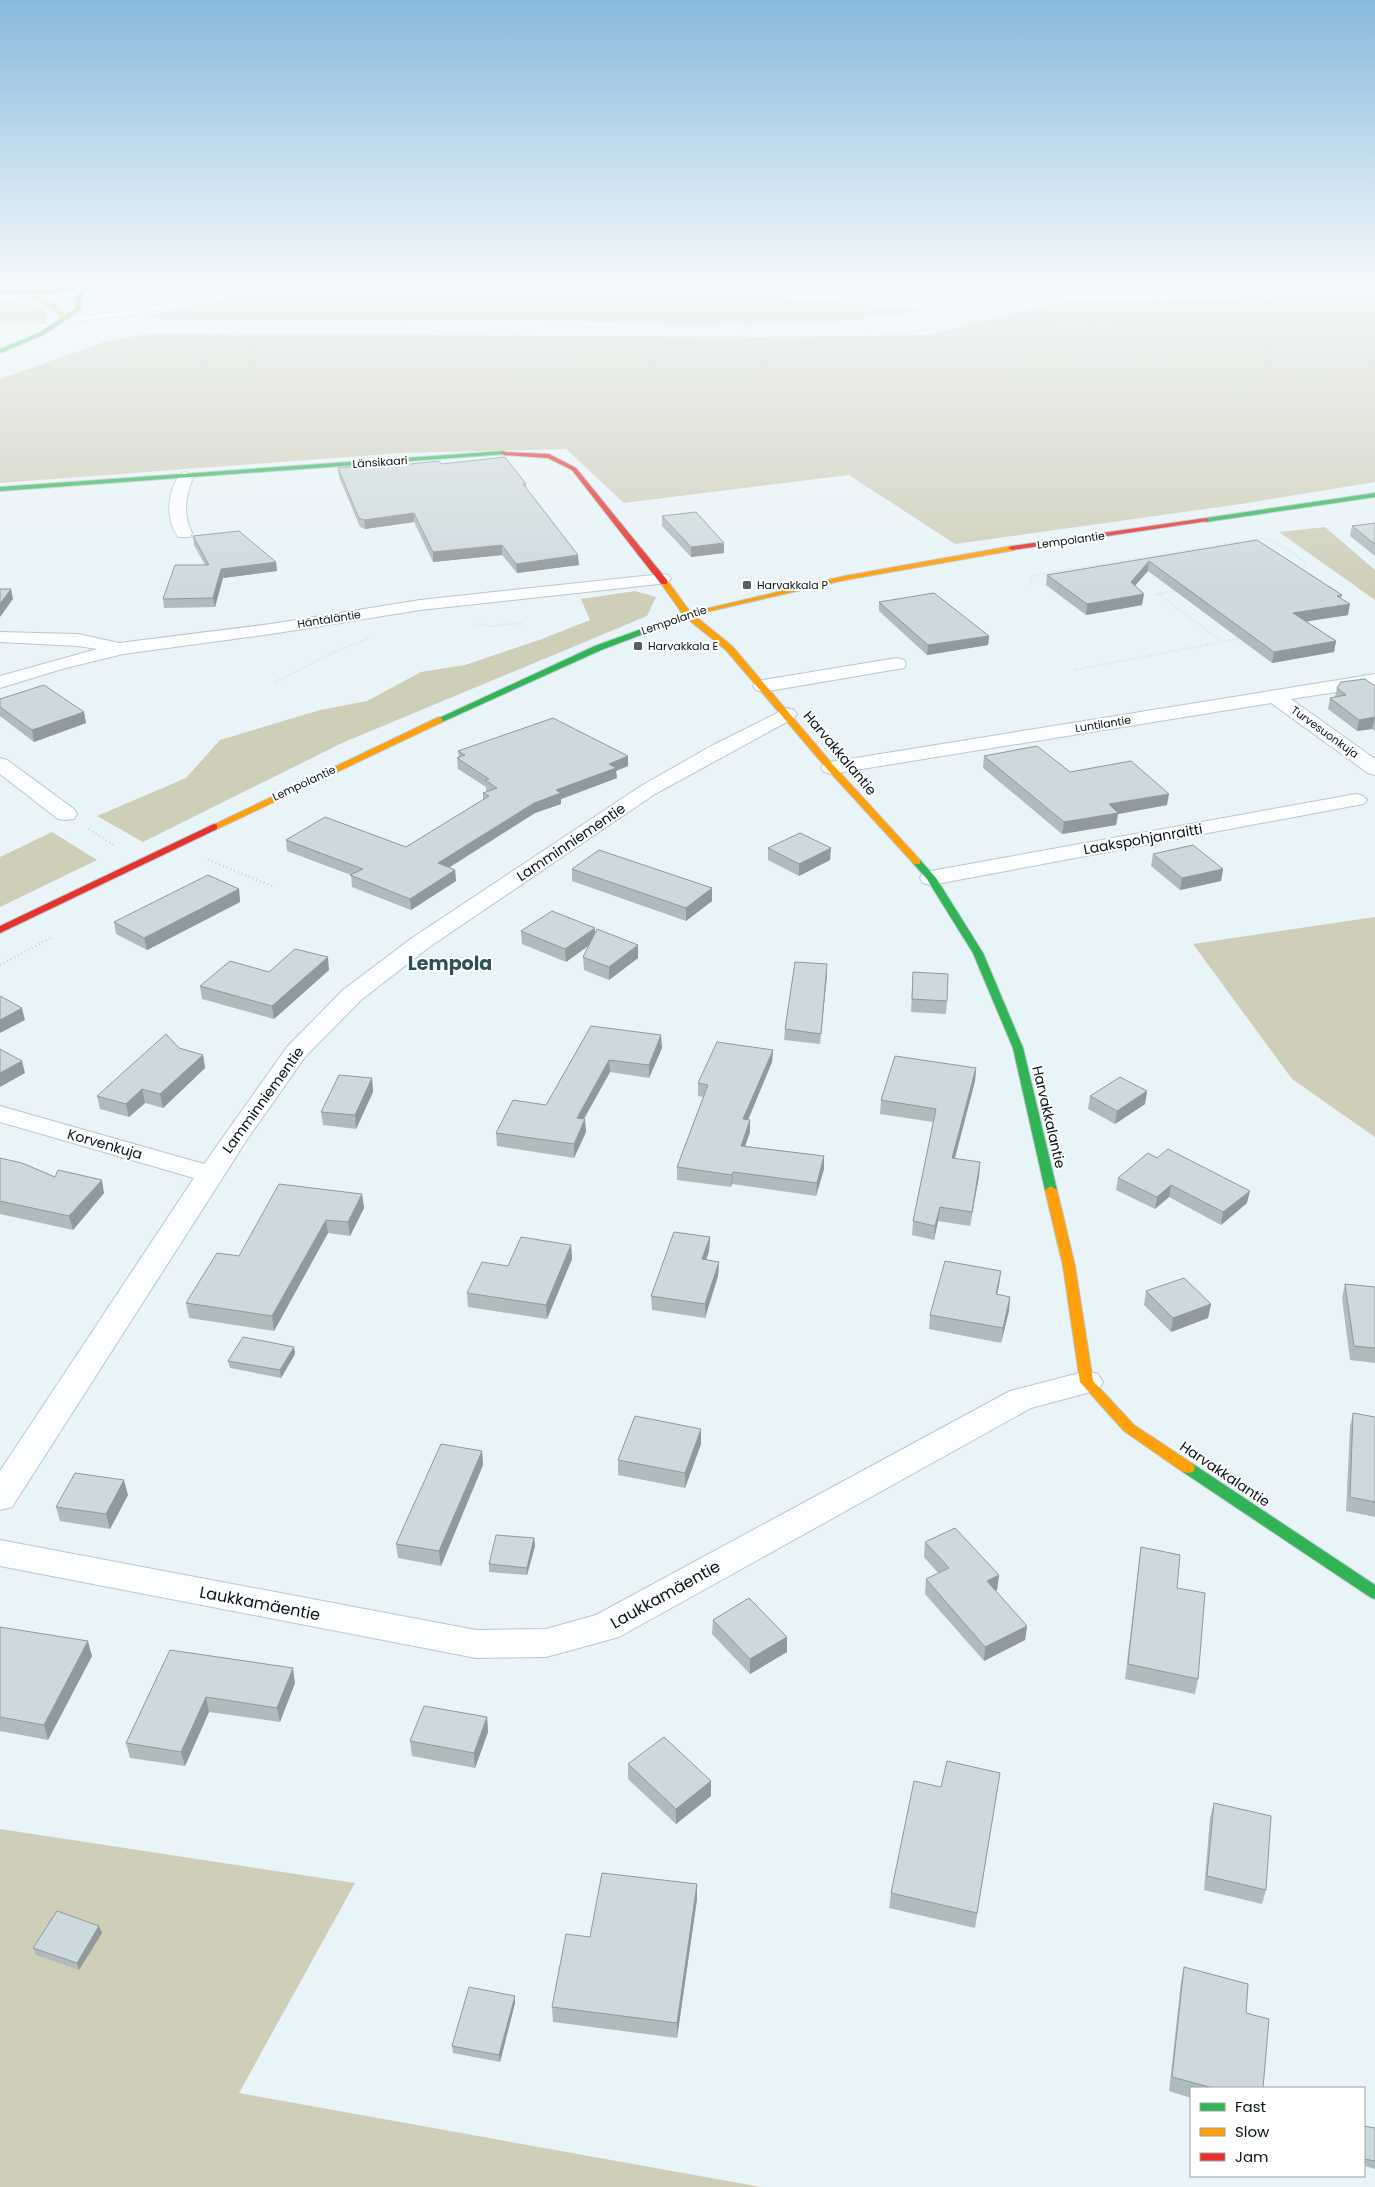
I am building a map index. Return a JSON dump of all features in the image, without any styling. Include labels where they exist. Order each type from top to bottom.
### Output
[{"type":"main road","name":"Länsikaari","points":[[0,489],[512,452],[549,456],[574,469],[662,579],[687,614]]},
{"type":"main road","name":"Lempolantie","points":[[0,930],[507,688],[598,648],[687,614],[844,578],[979,553],[1375,495]]},
{"type":"main road","name":"Harvakkalantie","points":[[687,614],[729,648],[788,714],[831,768],[931,878],[978,953],[1018,1048],[1068,1266],[1088,1382],[1129,1428],[1375,1593]]},
{"type":"street","points":[[184,533],[176,519],[176,502],[185,477]]},
{"type":"street","name":"Häntäläntie","points":[[0,682],[55,665],[123,648],[271,629],[420,605],[662,579]]},
{"type":"street","points":[[0,637],[78,640],[123,648]]},
{"type":"street","points":[[763,686],[897,664]]},
{"type":"street","name":"Luntilantie","points":[[831,768],[1375,680]]},
{"type":"street","name":"Turvesuonkuja","points":[[1274,696],[1375,769]]},
{"type":"street","name":"Lamminniementie","points":[[0,1498],[210,1174],[296,1052],[352,995],[420,943],[648,790],[720,749],[788,714]]},
{"type":"street","points":[[0,764],[66,814]]},
{"type":"street","name":"Laakspohjanraitti","points":[[931,878],[1356,800]]},
{"type":"street","name":"Korvenkuja","points":[[0,1114],[210,1174]]},
{"type":"street","name":"Laukkamäentie","points":[[0,1553],[476,1644],[546,1643],[606,1627],[1021,1399],[1088,1382]]},
{"type":"path","points":[[289,386],[428,402]]},
{"type":"path","points":[[47,461],[537,386]]},
{"type":"path","points":[[594,386],[610,392],[725,412],[821,411],[1114,386]]},
{"type":"path","points":[[549,456],[660,386]]},
{"type":"path","points":[[1115,386],[1141,406],[1262,408],[1357,386]]},
{"type":"path","points":[[1253,386],[1316,396]]},
{"type":"path","points":[[1336,391],[1364,397],[1375,402]]},
{"type":"path","points":[[1032,584],[1030,576],[1260,538],[1269,540],[1294,553],[1306,563],[1304,568],[1294,572]]},
{"type":"path","points":[[1150,557],[1157,562]]},
{"type":"path","points":[[1186,588],[1158,594],[1221,641]]},
{"type":"path","points":[[468,624],[491,626],[522,623]]},
{"type":"path","points":[[1075,670],[1250,636]]},
{"type":"path","points":[[275,682],[330,654],[373,637]]},
{"type":"path","points":[[203,858],[272,886]]},
{"type":"path","points":[[0,965],[52,937]]},
{"type":"green space","points":[[0,386],[1375,386],[1375,482],[1241,504],[955,544],[849,475],[624,503],[566,449],[401,453],[0,483]]},
{"type":"green space","points":[[1325,527],[1375,570],[1375,600],[1279,532]]},
{"type":"green space","points":[[635,591],[656,597],[647,616],[342,743],[143,842],[97,816],[186,778],[220,740],[320,710],[367,701],[421,672],[465,665],[542,639],[590,620],[581,599]]},
{"type":"green space","points":[[52,832],[97,860],[0,907],[0,857]]},
{"type":"green space","points":[[1375,917],[1375,1137],[1292,1079],[1193,944]]},
{"type":"green space","points":[[0,1829],[355,1883],[239,2093],[761,2187],[0,2187]]},
{"type":"building","points":[[505,457],[526,484],[523,484],[578,555],[516,564],[502,545],[433,552],[414,513],[364,520],[359,518],[338,468],[371,465],[372,468],[439,461],[441,464]]},
{"type":"building","points":[[696,512],[724,543],[691,547],[662,516]]},
{"type":"building","points":[[1375,523],[1375,544],[1352,526]]},
{"type":"building","points":[[239,531],[276,562],[221,569],[213,598],[163,599],[175,565],[209,565],[193,536]]},
{"type":"building","points":[[1257,540],[1342,595],[1337,596],[1350,604],[1293,613],[1336,641],[1274,652],[1149,561],[1131,582],[1144,594],[1087,604],[1047,575]]},
{"type":"building","points":[[0,589],[11,589],[0,604]]},
{"type":"building","points":[[934,593],[989,636],[928,645],[879,602]]},
{"type":"building","points":[[1365,679],[1375,686],[1375,717],[1359,720],[1330,698],[1346,695],[1337,688],[1341,682]]},
{"type":"building","points":[[44,685],[84,712],[32,730],[0,707],[0,699]]},
{"type":"building","points":[[553,718],[628,756],[609,764],[616,768],[556,790],[561,793],[534,803],[438,863],[455,870],[410,899],[350,875],[363,869],[286,840],[325,817],[406,847],[489,796],[483,793],[497,788],[485,780],[489,779],[457,758],[465,755],[458,751]]},
{"type":"building","points":[[1037,746],[1070,772],[1131,761],[1169,794],[1109,804],[1118,813],[1064,822],[984,756]]},
{"type":"building","points":[[800,833],[831,848],[799,864],[768,848]]},
{"type":"building","points":[[1193,845],[1223,869],[1182,878],[1153,854]]},
{"type":"building","points":[[599,850],[712,888],[686,908],[572,869]]},
{"type":"building","points":[[208,875],[239,889],[144,938],[114,922]]},
{"type":"building","points":[[552,911],[595,928],[565,949],[521,931]]},
{"type":"building","points":[[597,929],[638,945],[609,967],[583,957]]},
{"type":"building","points":[[295,949],[328,957],[272,1006],[200,986],[230,961],[269,972]]},
{"type":"building","points":[[795,962],[827,964],[821,1034],[785,1029]]},
{"type":"building","points":[[913,972],[948,974],[947,1001],[912,999]]},
{"type":"building","points":[[0,996],[22,1008],[0,1020]]},
{"type":"building","points":[[591,1026],[661,1035],[649,1065],[609,1060],[577,1118],[585,1119],[574,1144],[496,1133],[513,1100],[546,1105]]},
{"type":"building","points":[[166,1034],[179,1048],[203,1055],[160,1094],[142,1089],[126,1104],[97,1096]]},
{"type":"building","points":[[717,1042],[773,1050],[743,1119],[750,1120],[741,1146],[824,1156],[817,1183],[733,1172],[732,1175],[677,1167],[708,1085],[698,1083]]},
{"type":"building","points":[[0,1049],[22,1061],[0,1073]]},
{"type":"building","points":[[895,1056],[976,1068],[952,1158],[980,1162],[972,1212],[940,1207],[935,1226],[913,1221],[936,1109],[881,1100]]},
{"type":"building","points":[[339,1075],[372,1078],[355,1115],[321,1112]]},
{"type":"building","points":[[1120,1077],[1147,1091],[1117,1111],[1090,1096]]},
{"type":"building","points":[[1168,1149],[1250,1191],[1223,1212],[1171,1185],[1157,1197],[1118,1178],[1148,1153],[1157,1158]]},
{"type":"building","points":[[0,1158],[22,1163],[55,1177],[58,1170],[102,1180],[69,1216],[0,1201]]},
{"type":"building","points":[[279,1184],[362,1194],[348,1222],[326,1220],[272,1316],[186,1303],[217,1253],[239,1256]]},
{"type":"building","points":[[674,1232],[710,1237],[702,1259],[719,1262],[705,1304],[651,1296]]},
{"type":"building","points":[[521,1237],[571,1245],[546,1305],[467,1293],[482,1262],[508,1266]]},
{"type":"building","points":[[945,1261],[1001,1271],[996,1294],[1010,1297],[1003,1328],[930,1315]]},
{"type":"building","points":[[1184,1278],[1211,1304],[1173,1318],[1146,1291]]},
{"type":"building","points":[[1345,1284],[1375,1287],[1375,1348],[1354,1346]]},
{"type":"building","points":[[243,1337],[294,1347],[280,1370],[228,1361]]},
{"type":"building","points":[[1353,1413],[1375,1417],[1375,1502],[1350,1497]]},
{"type":"building","points":[[635,1416],[701,1429],[685,1473],[618,1460]]},
{"type":"building","points":[[441,1444],[482,1451],[439,1551],[396,1544]]},
{"type":"building","points":[[75,1473],[124,1480],[106,1514],[56,1507]]},
{"type":"building","points":[[955,1528],[999,1575],[987,1581],[1027,1626],[985,1647],[926,1579],[949,1568],[925,1542]]},
{"type":"building","points":[[496,1535],[534,1538],[527,1568],[489,1564]]},
{"type":"building","points":[[1141,1547],[1180,1555],[1177,1588],[1205,1593],[1198,1679],[1128,1664]]},
{"type":"building","points":[[749,1598],[787,1637],[750,1659],[713,1620]]},
{"type":"building","points":[[0,1627],[88,1641],[44,1725],[0,1717]]},
{"type":"building","points":[[170,1650],[293,1668],[277,1708],[206,1697],[181,1752],[126,1743]]},
{"type":"building","points":[[424,1706],[487,1717],[474,1753],[410,1741]]},
{"type":"building","points":[[664,1737],[711,1781],[676,1809],[628,1764]]},
{"type":"building","points":[[947,1761],[1000,1773],[977,1913],[891,1893],[914,1781],[941,1787]]},
{"type":"building","points":[[1214,1803],[1271,1816],[1266,1890],[1207,1876]]},
{"type":"building","points":[[602,1873],[697,1884],[677,2023],[552,2007],[566,1934],[590,1937]]},
{"type":"building","points":[[57,1911],[99,1926],[77,1963],[33,1948]]},
{"type":"building","points":[[1184,1967],[1248,1984],[1246,2013],[1269,2019],[1263,2087],[1209,2087],[1172,2077]]},
{"type":"building","points":[[469,1987],[515,1996],[499,2055],[452,2046]]},
{"type":"building","points":[[1365,2126],[1375,2128],[1375,2161],[1365,2159]]},
{"type":"traffic: fast","points":[[0,489],[504,453]]},
{"type":"traffic: fast","points":[[1206,520],[1375,495]]},
{"type":"traffic: fast","points":[[439,720],[598,648],[697,612]]},
{"type":"traffic: fast","points":[[917,862],[931,878],[978,953],[1018,1048],[1051,1190]]},
{"type":"traffic: fast","points":[[1188,1468],[1375,1593]]},
{"type":"traffic: slow","points":[[697,612],[845,578],[1012,548]]},
{"type":"traffic: slow","points":[[664,582],[687,614],[729,648],[831,768],[917,862]]},
{"type":"traffic: slow","points":[[214,827],[439,720]]},
{"type":"traffic: slow","points":[[1051,1190],[1069,1266],[1087,1382],[1129,1428],[1188,1468]]},
{"type":"traffic: jam","points":[[504,453],[549,456],[574,469],[664,582]]},
{"type":"traffic: jam","points":[[1012,548],[1206,520]]},
{"type":"traffic: jam","points":[[0,930],[214,827]]},
{"type":"place","name":"Harvakkala P","points":[[747,585]]},
{"type":"place","name":"Harvakkala E","points":[[638,646]]},
{"type":"district","name":"Lempola","points":[[450,963]]}]
